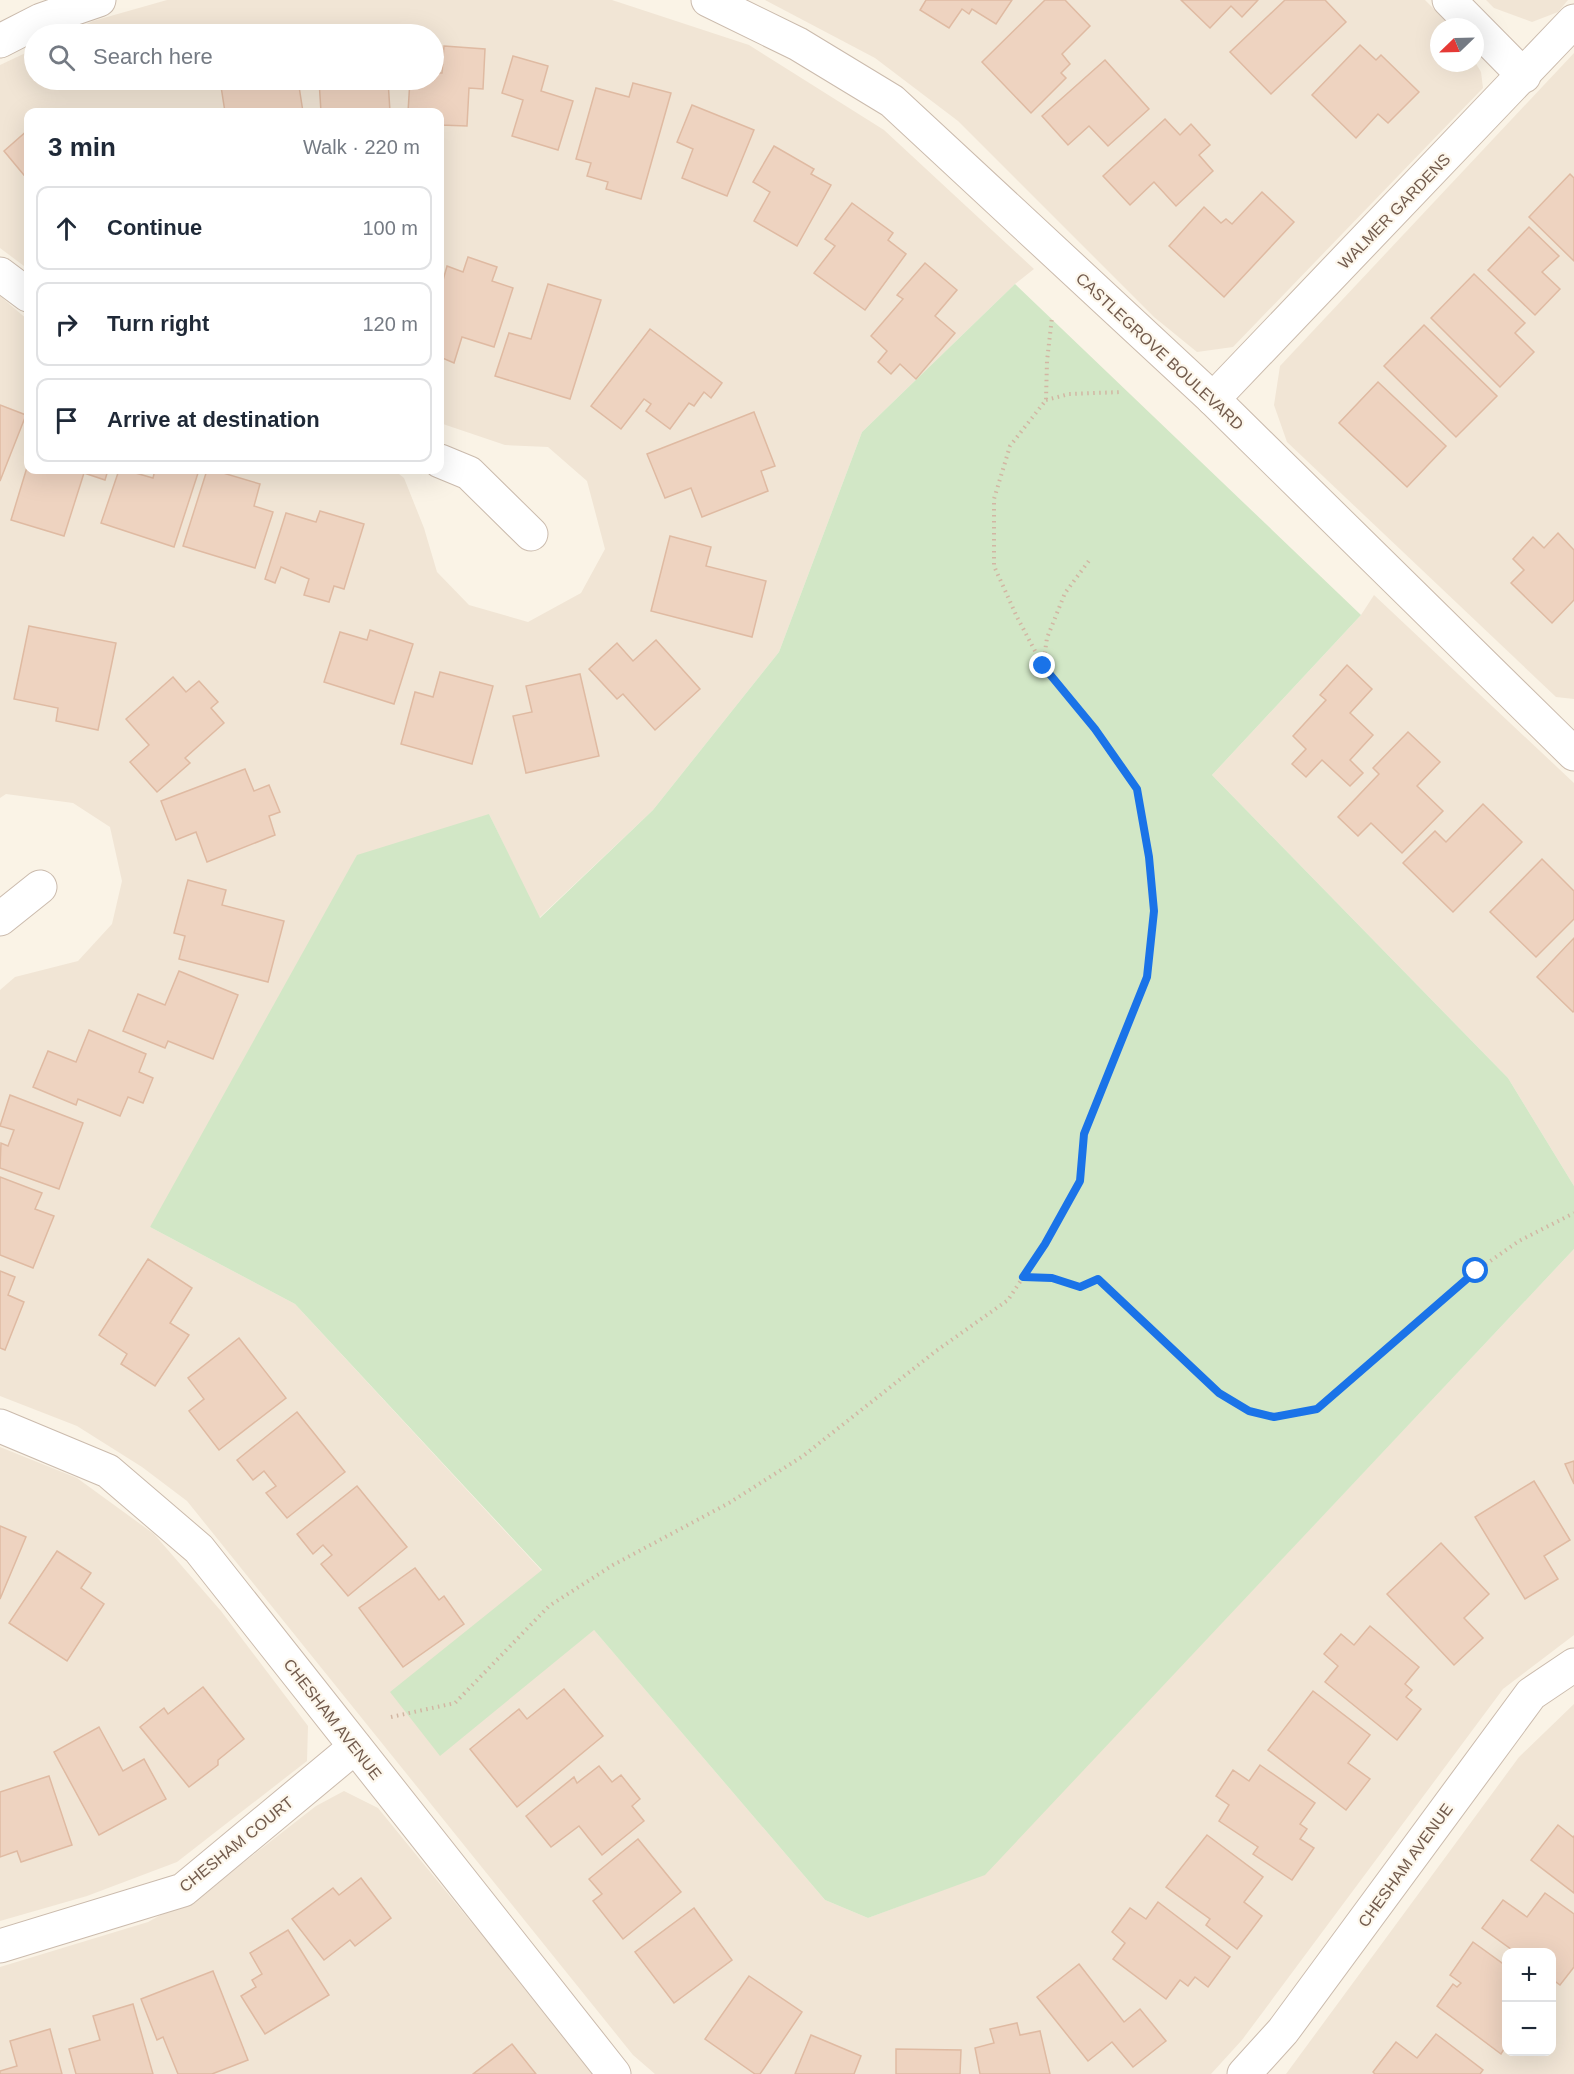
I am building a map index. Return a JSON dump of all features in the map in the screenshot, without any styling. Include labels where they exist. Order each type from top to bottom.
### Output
[{"type":"street","points":[[33,24],[99,0]]},
{"type":"street","name":"CASTLEGROVE BOULEVARD","points":[[708,0],[798,44],[892,101],[1213,399],[1573,752]]},
{"type":"street","points":[[1449,0],[1524,76]]},
{"type":"street","name":"WALMER GARDENS","points":[[1213,399],[1524,76],[1574,21]]},
{"type":"street","points":[[0,41],[24,29]]},
{"type":"street","points":[[0,274],[24,292]]},
{"type":"street","points":[[444,463],[469,473],[531,534]]},
{"type":"street","points":[[0,919],[40,887]]},
{"type":"street","name":"CHESHAM AVENUE","points":[[0,1426],[108,1471],[199,1549],[614,2074]]},
{"type":"street","name":"CHESHAM AVENUE","points":[[1244,2074],[1283,2031],[1532,1694],[1574,1665]]},
{"type":"street","name":"CHESHAM COURT","points":[[0,1946],[183,1890],[355,1747]]},
{"type":"path","points":[[391,1717],[455,1703],[549,1606],[613,1565],[729,1503],[803,1456],[936,1351],[1008,1300],[1045,1244],[1080,1181],[1084,1134],[1147,977],[1154,911],[1149,857],[1137,789],[1095,729],[1043,666],[994,566],[994,499],[1010,446],[1046,400],[1047,361],[1052,317]]},
{"type":"path","points":[[1046,400],[1069,394],[1122,392]]},
{"type":"path","points":[[1043,666],[1047,638],[1065,593],[1091,558]]},
{"type":"path","points":[[1023,1277],[1052,1278],[1080,1287],[1098,1279],[1219,1393],[1249,1411],[1274,1417],[1317,1409],[1476,1271],[1519,1241],[1574,1213]]},
{"type":"shaded area","points":[[167,0],[612,0],[749,45],[884,130],[1034,269],[1015,284],[862,432],[779,652],[653,810],[539,918],[489,814],[150,1227],[295,1304],[565,1596],[825,1900],[868,1918],[985,1874],[1574,1249],[1574,1635],[1503,1689],[1242,2040],[1211,2074],[655,2074],[633,2055],[187,1501],[142,1467],[77,1426],[0,1396],[0,990],[15,977],[78,961],[112,924],[122,881],[110,827],[73,803],[6,794],[0,798],[0,296],[24,317],[24,474],[399,474],[404,478],[424,528],[437,572],[469,605],[528,622],[581,593],[605,549],[587,481],[548,447],[505,445],[444,424],[444,108],[24,108],[24,266],[0,248],[0,65],[24,54],[24,90],[444,90],[444,24],[87,24]]},
{"type":"shaded area","points":[[765,0],[1425,0],[1443,18],[1430,18],[1430,72],[1481,72],[1483,88],[1233,347],[1197,352],[1154,317],[958,121],[875,58]]},
{"type":"shaded area","points":[[1486,0],[1568,0],[1558,12],[1532,22],[1494,8]]},
{"type":"shaded area","points":[[1574,53],[1574,699],[1556,697],[1287,442],[1274,405],[1280,366]]},
{"type":"shaded area","points":[[1374,595],[1574,783],[1574,1186],[1508,1078],[1212,775],[1361,615]]},
{"type":"shaded area","points":[[0,1447],[77,1478],[154,1534],[221,1611],[308,1726],[307,1761],[177,1862],[87,1896],[0,1921]]},
{"type":"shaded area","points":[[1574,1704],[1574,2074],[1286,2074],[1519,1757]]},
{"type":"shaded area","points":[[344,1791],[378,1808],[595,2074],[0,2074],[0,1967],[148,1922],[212,1887],[316,1806]]},
{"type":"green space","points":[[1015,284],[1361,615],[1212,775],[1508,1078],[1574,1186],[1574,1249],[985,1875],[868,1918],[825,1900],[594,1630],[440,1756],[390,1692],[542,1570],[295,1304],[150,1227],[357,855],[489,814],[540,918],[653,810],[779,652],[862,432]]},
{"type":"building","points":[[926,0],[1012,0],[996,24],[972,9],[969,14],[962,9],[949,28],[920,10]]},
{"type":"building","points":[[1045,0],[1065,0],[1090,26],[1062,54],[1070,64],[1061,73],[1066,78],[1031,113],[982,62]]},
{"type":"building","points":[[1181,0],[1258,0],[1242,17],[1231,6],[1210,28]]},
{"type":"building","points":[[1285,0],[1325,0],[1346,22],[1271,94],[1230,52]]},
{"type":"building","points":[[1360,45],[1376,60],[1381,55],[1419,92],[1388,123],[1378,114],[1356,138],[1312,95]]},
{"type":"building","points":[[444,46],[485,49],[483,89],[469,88],[467,126],[444,125],[444,108],[408,108],[409,90],[444,90]]},
{"type":"building","points":[[513,56],[548,66],[541,91],[573,101],[558,150],[512,136],[523,100],[502,93]]},
{"type":"building","points":[[1105,60],[1149,109],[1108,146],[1089,126],[1068,145],[1042,116]]},
{"type":"building","points":[[633,83],[671,93],[641,199],[606,189],[608,182],[587,176],[591,163],[576,159],[596,88],[629,97]]},
{"type":"building","points":[[222,90],[300,90],[302,108],[224,108]]},
{"type":"building","points":[[320,90],[389,90],[390,108],[321,108]]},
{"type":"building","points":[[692,105],[754,130],[727,196],[682,178],[693,149],[677,142]]},
{"type":"building","points":[[1165,119],[1180,135],[1191,124],[1210,145],[1199,155],[1213,171],[1176,206],[1154,182],[1130,205],[1103,176]]},
{"type":"building","points":[[24,134],[24,175],[4,151]]},
{"type":"building","points":[[774,146],[814,169],[811,174],[831,185],[797,246],[754,221],[770,192],[753,182]]},
{"type":"building","points":[[1570,174],[1574,178],[1574,261],[1529,217]]},
{"type":"building","points":[[1262,192],[1294,222],[1224,297],[1169,246],[1204,207],[1221,223],[1226,219],[1232,224]]},
{"type":"building","points":[[852,203],[893,233],[888,240],[906,254],[865,310],[814,273],[835,246],[825,239]]},
{"type":"building","points":[[1529,227],[1559,256],[1542,272],[1560,289],[1535,315],[1488,270]]},
{"type":"building","points":[[468,257],[497,267],[492,281],[513,288],[494,347],[462,337],[454,363],[444,359],[444,277],[447,266],[463,272]]},
{"type":"building","points":[[925,263],[957,290],[935,316],[955,333],[916,379],[900,364],[891,374],[878,362],[887,351],[871,336],[903,299],[897,295]]},
{"type":"building","points":[[1474,274],[1525,323],[1515,333],[1534,352],[1500,387],[1431,318]]},
{"type":"building","points":[[548,284],[601,300],[570,399],[495,376],[509,333],[531,339]]},
{"type":"building","points":[[1424,325],[1497,396],[1456,437],[1384,366]]},
{"type":"building","points":[[650,329],[722,383],[711,398],[704,392],[694,406],[689,403],[670,429],[646,411],[651,404],[644,399],[621,429],[591,406]]},
{"type":"building","points":[[1378,382],[1446,446],[1407,487],[1339,423]]},
{"type":"building","points":[[0,405],[24,414],[24,420],[0,481]]},
{"type":"building","points":[[754,412],[775,466],[761,471],[768,491],[702,517],[691,488],[665,498],[647,454]]},
{"type":"building","points":[[25,474],[84,474],[64,536],[11,520]]},
{"type":"building","points":[[87,474],[107,474],[105,480]]},
{"type":"building","points":[[118,474],[139,474],[153,478],[154,474],[198,474],[174,547],[101,523]]},
{"type":"building","points":[[206,474],[226,474],[260,484],[254,506],[273,512],[255,568],[183,546]]},
{"type":"building","points":[[320,511],[364,524],[344,589],[334,586],[329,602],[304,595],[309,579],[281,567],[275,583],[265,579],[286,513],[316,522]]},
{"type":"building","points":[[1558,533],[1574,550],[1574,600],[1552,623],[1511,583],[1524,570],[1513,559],[1533,537],[1544,548]]},
{"type":"building","points":[[670,536],[711,547],[706,566],[766,581],[752,637],[651,611]]},
{"type":"building","points":[[29,626],[116,643],[98,730],[56,721],[58,708],[14,699]]},
{"type":"building","points":[[370,630],[413,644],[394,704],[324,682],[340,632],[367,640]]},
{"type":"building","points":[[656,640],[700,689],[655,730],[623,694],[617,699],[589,669],[617,643],[633,661]]},
{"type":"building","points":[[1347,665],[1372,689],[1350,713],[1373,735],[1350,760],[1363,773],[1350,786],[1322,760],[1306,777],[1292,764],[1306,749],[1293,736],[1326,700],[1320,695]]},
{"type":"building","points":[[440,672],[493,686],[472,764],[401,744],[415,692],[433,697]]},
{"type":"building","points":[[580,674],[599,756],[526,773],[513,716],[532,712],[526,686]]},
{"type":"building","points":[[173,677],[186,692],[199,681],[218,702],[211,708],[224,723],[185,758],[190,763],[157,792],[130,762],[149,745],[126,719]]},
{"type":"building","points":[[1408,732],[1440,762],[1417,786],[1443,811],[1402,853],[1371,823],[1358,836],[1338,817],[1379,774],[1373,768]]},
{"type":"building","points":[[245,769],[254,791],[269,785],[280,812],[269,816],[275,835],[207,862],[196,832],[176,840],[161,801]]},
{"type":"building","points":[[1483,804],[1522,842],[1453,912],[1403,863],[1435,831],[1446,842]]},
{"type":"building","points":[[1542,859],[1574,891],[1574,919],[1536,957],[1490,912]]},
{"type":"building","points":[[188,880],[226,890],[222,905],[284,921],[268,982],[179,959],[185,936],[174,933]]},
{"type":"building","points":[[1574,938],[1574,1011],[1573,1012],[1537,977]]},
{"type":"building","points":[[179,971],[238,995],[213,1059],[168,1041],[165,1048],[123,1031],[138,994],[165,1005]]},
{"type":"building","points":[[89,1030],[146,1054],[139,1072],[153,1078],[143,1103],[128,1097],[120,1116],[78,1099],[76,1105],[33,1087],[48,1051],[76,1062]]},
{"type":"building","points":[[10,1095],[83,1123],[59,1189],[0,1168],[1,1143],[8,1146],[14,1130],[0,1126]]},
{"type":"building","points":[[0,1177],[42,1193],[35,1209],[54,1216],[33,1268],[0,1255]]},
{"type":"building","points":[[148,1259],[192,1288],[170,1323],[189,1335],[155,1386],[121,1364],[127,1354],[99,1335]]},
{"type":"building","points":[[0,1271],[15,1277],[8,1295],[24,1302],[5,1350],[0,1348]]},
{"type":"building","points":[[239,1338],[286,1398],[219,1450],[189,1411],[204,1399],[188,1378]]},
{"type":"building","points":[[297,1412],[345,1472],[287,1518],[266,1493],[276,1486],[264,1471],[253,1480],[237,1460]]},
{"type":"building","points":[[1574,1461],[1574,1484],[1565,1464]]},
{"type":"building","points":[[1534,1481],[1570,1540],[1544,1556],[1558,1579],[1525,1599],[1475,1517]]},
{"type":"building","points":[[357,1486],[407,1547],[348,1596],[321,1564],[332,1555],[323,1545],[313,1554],[297,1534]]},
{"type":"building","points":[[0,1526],[26,1537],[0,1599]]},
{"type":"building","points":[[1441,1543],[1489,1594],[1464,1618],[1483,1638],[1454,1665],[1387,1594]]},
{"type":"building","points":[[57,1551],[91,1573],[81,1588],[104,1604],[67,1661],[9,1623]]},
{"type":"building","points":[[415,1568],[439,1600],[444,1596],[464,1624],[403,1667],[359,1608]]},
{"type":"building","points":[[1370,1626],[1419,1667],[1405,1684],[1412,1690],[1406,1697],[1421,1709],[1397,1740],[1325,1682],[1338,1666],[1324,1654],[1341,1634],[1354,1645]]},
{"type":"building","points":[[203,1687],[244,1739],[218,1760],[218,1765],[189,1787],[140,1727],[164,1708],[168,1714]]},
{"type":"building","points":[[564,1689],[603,1736],[517,1807],[470,1749],[519,1709],[527,1719]]},
{"type":"building","points":[[1313,1691],[1370,1735],[1348,1763],[1370,1779],[1346,1810],[1268,1750]]},
{"type":"building","points":[[99,1727],[123,1771],[144,1759],[166,1799],[99,1835],[54,1752]]},
{"type":"building","points":[[1260,1765],[1315,1803],[1300,1824],[1307,1829],[1300,1839],[1314,1848],[1292,1880],[1253,1854],[1258,1847],[1219,1821],[1229,1805],[1216,1796],[1233,1770],[1249,1781]]},
{"type":"building","points":[[599,1766],[612,1782],[621,1775],[640,1799],[632,1806],[644,1821],[602,1855],[579,1826],[551,1847],[526,1816],[574,1777],[577,1783]]},
{"type":"building","points":[[49,1776],[72,1845],[21,1862],[17,1851],[0,1857],[0,1792]]},
{"type":"building","points":[[1558,1825],[1574,1836],[1574,1893],[1531,1860]]},
{"type":"building","points":[[1207,1835],[1263,1877],[1244,1902],[1262,1916],[1237,1949],[1206,1925],[1210,1919],[1166,1887]]},
{"type":"building","points":[[638,1839],[681,1892],[623,1939],[593,1901],[602,1894],[589,1879]]},
{"type":"building","points":[[361,1878],[391,1918],[355,1946],[350,1940],[324,1960],[292,1919],[333,1888],[339,1895]]},
{"type":"building","points":[[1545,1893],[1574,1914],[1574,1967],[1560,1985],[1556,1982],[1556,1948],[1510,1948],[1482,1928],[1503,1900],[1527,1917]]},
{"type":"building","points":[[1158,1902],[1230,1957],[1208,1987],[1195,1977],[1188,1986],[1180,1980],[1166,1999],[1113,1959],[1125,1943],[1112,1932],[1130,1908],[1146,1919]]},
{"type":"building","points":[[694,1908],[732,1960],[674,2003],[635,1952]]},
{"type":"building","points":[[288,1930],[329,1995],[265,2034],[241,1996],[256,1987],[252,1980],[262,1974],[250,1953]]},
{"type":"building","points":[[1473,1942],[1502,1963],[1501,2054],[1437,2006],[1453,1984],[1457,1987],[1461,1983],[1450,1975]]},
{"type":"building","points":[[1079,1964],[1124,2022],[1140,2009],[1166,2041],[1133,2067],[1112,2042],[1088,2061],[1037,1997]]},
{"type":"building","points":[[213,1971],[248,2060],[212,2074],[178,2074],[163,2037],[157,2040],[141,1999]]},
{"type":"building","points":[[749,1976],[802,2012],[760,2074],[755,2074],[705,2039]]},
{"type":"building","points":[[133,2004],[153,2074],[76,2074],[69,2049],[100,2040],[93,2016]]},
{"type":"building","points":[[1017,2023],[1020,2035],[1040,2031],[1050,2074],[980,2074],[975,2048],[994,2043],[990,2029]]},
{"type":"building","points":[[50,2029],[62,2074],[0,2074],[0,2071],[17,2066],[10,2041]]},
{"type":"building","points":[[1436,2034],[1483,2070],[1480,2074],[1375,2074],[1373,2072],[1396,2042],[1417,2058]]},
{"type":"building","points":[[811,2035],[861,2056],[854,2074],[795,2074]]},
{"type":"building","points":[[512,2044],[536,2074],[473,2074]]},
{"type":"building","points":[[896,2049],[961,2050],[960,2074],[896,2074]]},
{"type":"route","points":[[1043,666],[1095,729],[1137,789],[1149,857],[1154,911],[1147,977],[1084,1134],[1080,1181],[1045,1244],[1023,1277],[1052,1278],[1080,1287],[1098,1279],[1219,1393],[1249,1411],[1274,1417],[1317,1409],[1476,1271]]}]
